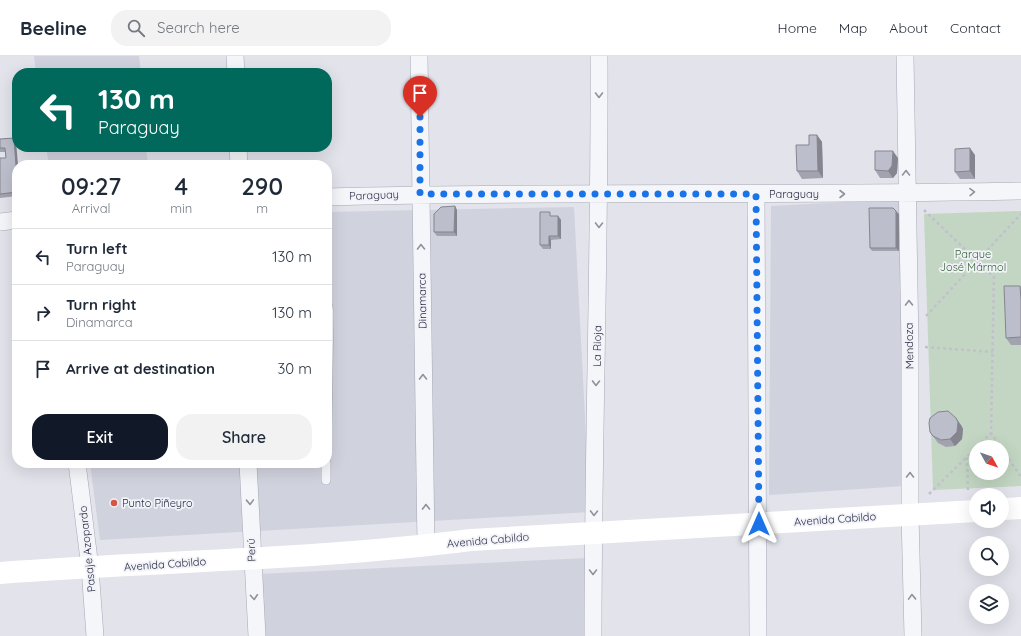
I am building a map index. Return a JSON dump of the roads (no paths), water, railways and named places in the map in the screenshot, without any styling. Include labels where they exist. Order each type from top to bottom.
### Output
[{"type":"street","points":[[235,56],[236,68]]},
{"type":"street","name":"Dinamarca","points":[[419,56],[426,546]]},
{"type":"street","name":"La Rioja","points":[[594,636],[593,533],[599,193],[599,56]]},
{"type":"street","name":"Mendoza","points":[[905,56],[906,193],[910,340],[910,514],[913,636]]},
{"type":"street","name":"Paraguay","points":[[332,197],[420,194],[756,194],[1021,191]]},
{"type":"street","points":[[756,194],[759,524],[758,636]]},
{"type":"street","points":[[0,222],[12,221]]},
{"type":"street","name":"Pasaje Azopardo","points":[[78,468],[90,568],[95,636]]},
{"type":"street","name":"Perú","points":[[248,468],[257,636]]},
{"type":"street","points":[[1009,509],[1021,508]]},
{"type":"street","name":"Avenida Cabildo","points":[[0,574],[252,559],[426,546],[471,540],[969,511]]},
{"type":"lane","points":[[326,468],[326,480]]},
{"type":"place","name":"Punto Piñeyro","points":[[114,503]]},
{"type":"park label","name":"Parque José Mármol","points":[[973,260]]}]
